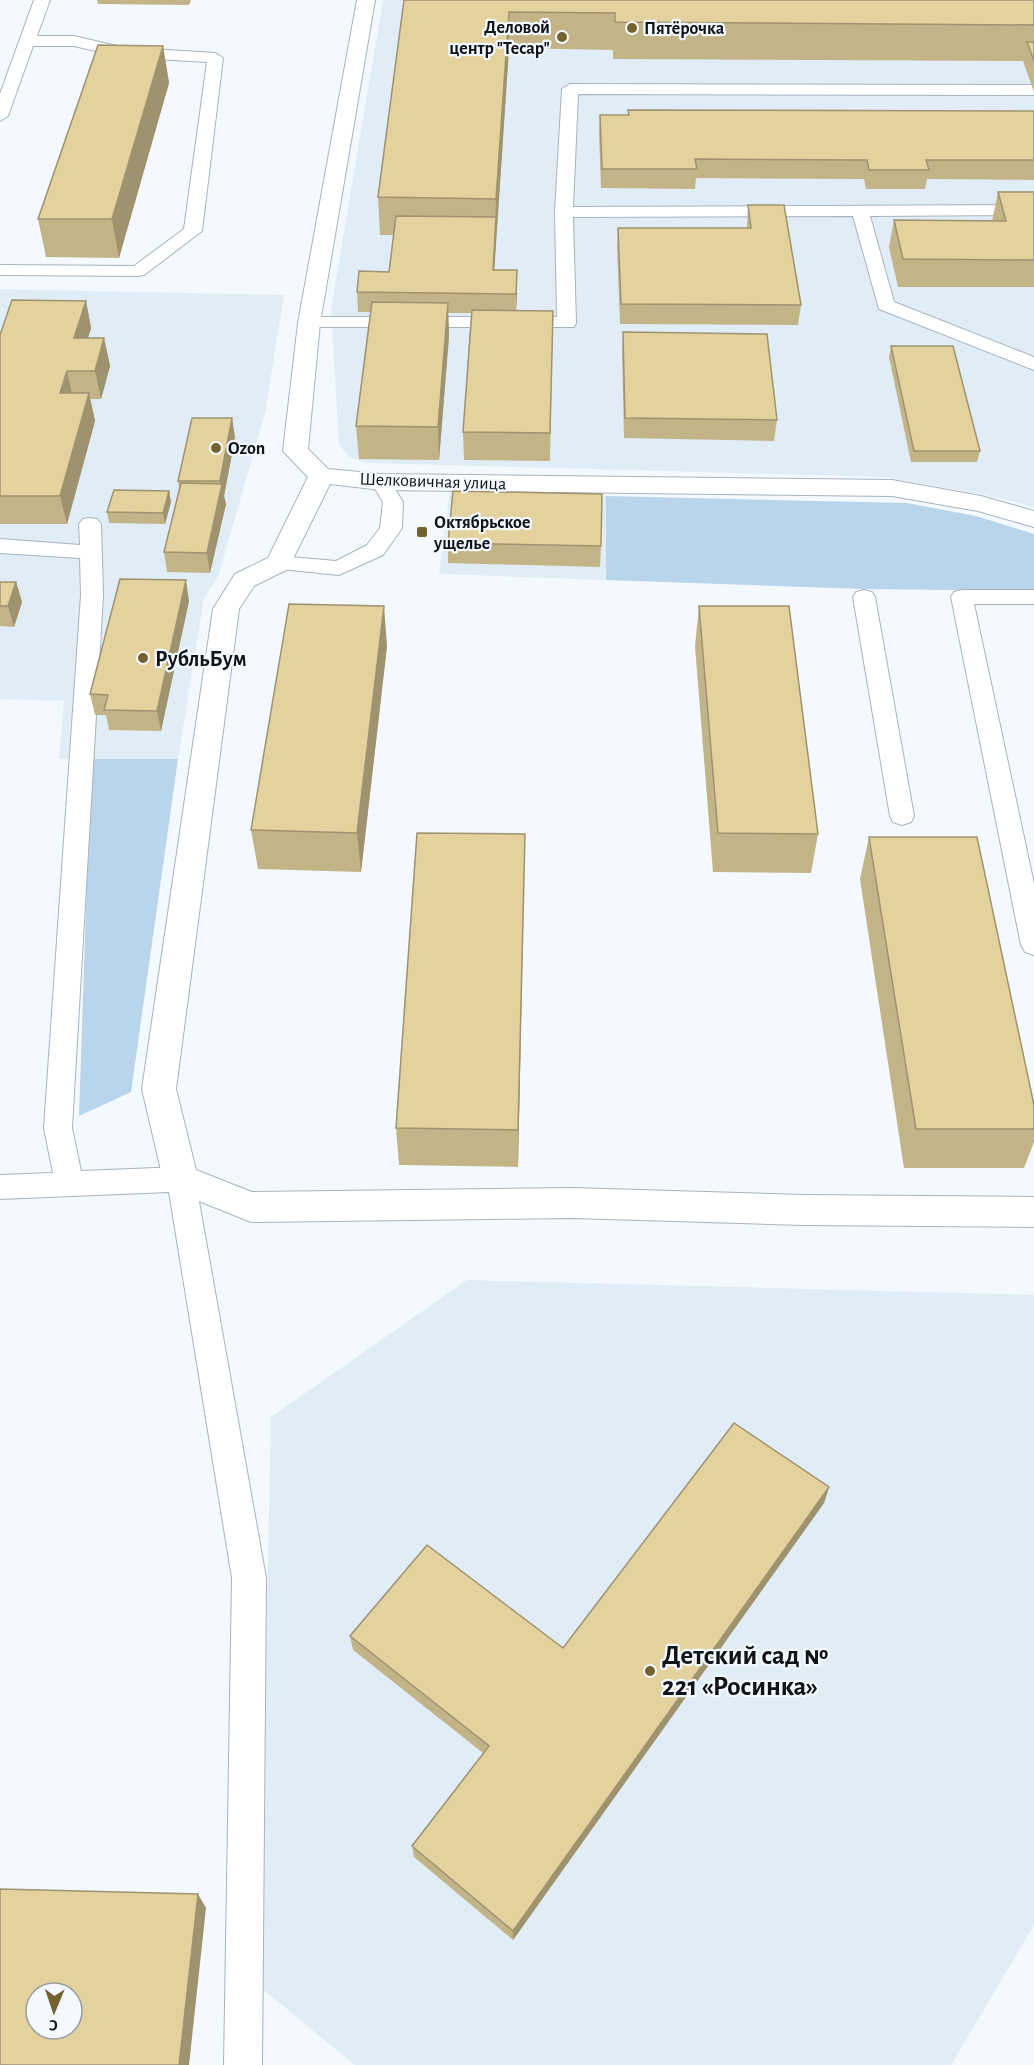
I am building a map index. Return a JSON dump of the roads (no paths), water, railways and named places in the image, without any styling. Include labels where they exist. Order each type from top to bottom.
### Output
[{"type":"street","points":[[366,0],[309,323],[295,451],[321,476],[279,563],[244,580],[226,609],[159,1089],[181,1179],[251,1207],[573,1203],[802,1210],[1034,1212]]},
{"type":"street","name":"Шелковичная улица","points":[[321,476],[381,482],[892,488],[981,504],[1034,519]]},
{"type":"lane","points":[[0,116],[42,0]]},
{"type":"lane","points":[[0,270],[138,271],[193,231],[215,58],[121,52],[74,41],[28,41]]},
{"type":"lane","points":[[309,323],[567,323],[564,212],[570,89],[1034,90]]},
{"type":"lane","points":[[860,210],[886,305],[1034,364]]},
{"type":"lane","points":[[564,212],[1034,210]]},
{"type":"lane","points":[[279,563],[339,568],[375,550],[391,528],[393,502],[381,482]]},
{"type":"lane","points":[[69,1183],[58,1128],[92,595],[90,524]]},
{"type":"lane","points":[[0,546],[91,552]]},
{"type":"lane","points":[[864,597],[902,816]]},
{"type":"lane","points":[[1034,597],[962,597],[1034,945]]},
{"type":"lane","points":[[0,1187],[181,1179],[249,1578],[243,2065]]},
{"type":"place","name":"Пятёрочка","points":[[632,28]]},
{"type":"place","name":"Деловой центр \"Тесар\"","points":[[562,37]]},
{"type":"place","name":"Ozon","points":[[216,448]]},
{"type":"place","name":"Октябрьское ущелье","points":[[422,532]]},
{"type":"place","name":"РубльБум","points":[[143,658]]},
{"type":"place","name":"Детский сад № 221 «Росинка»","points":[[650,1671]]}]
